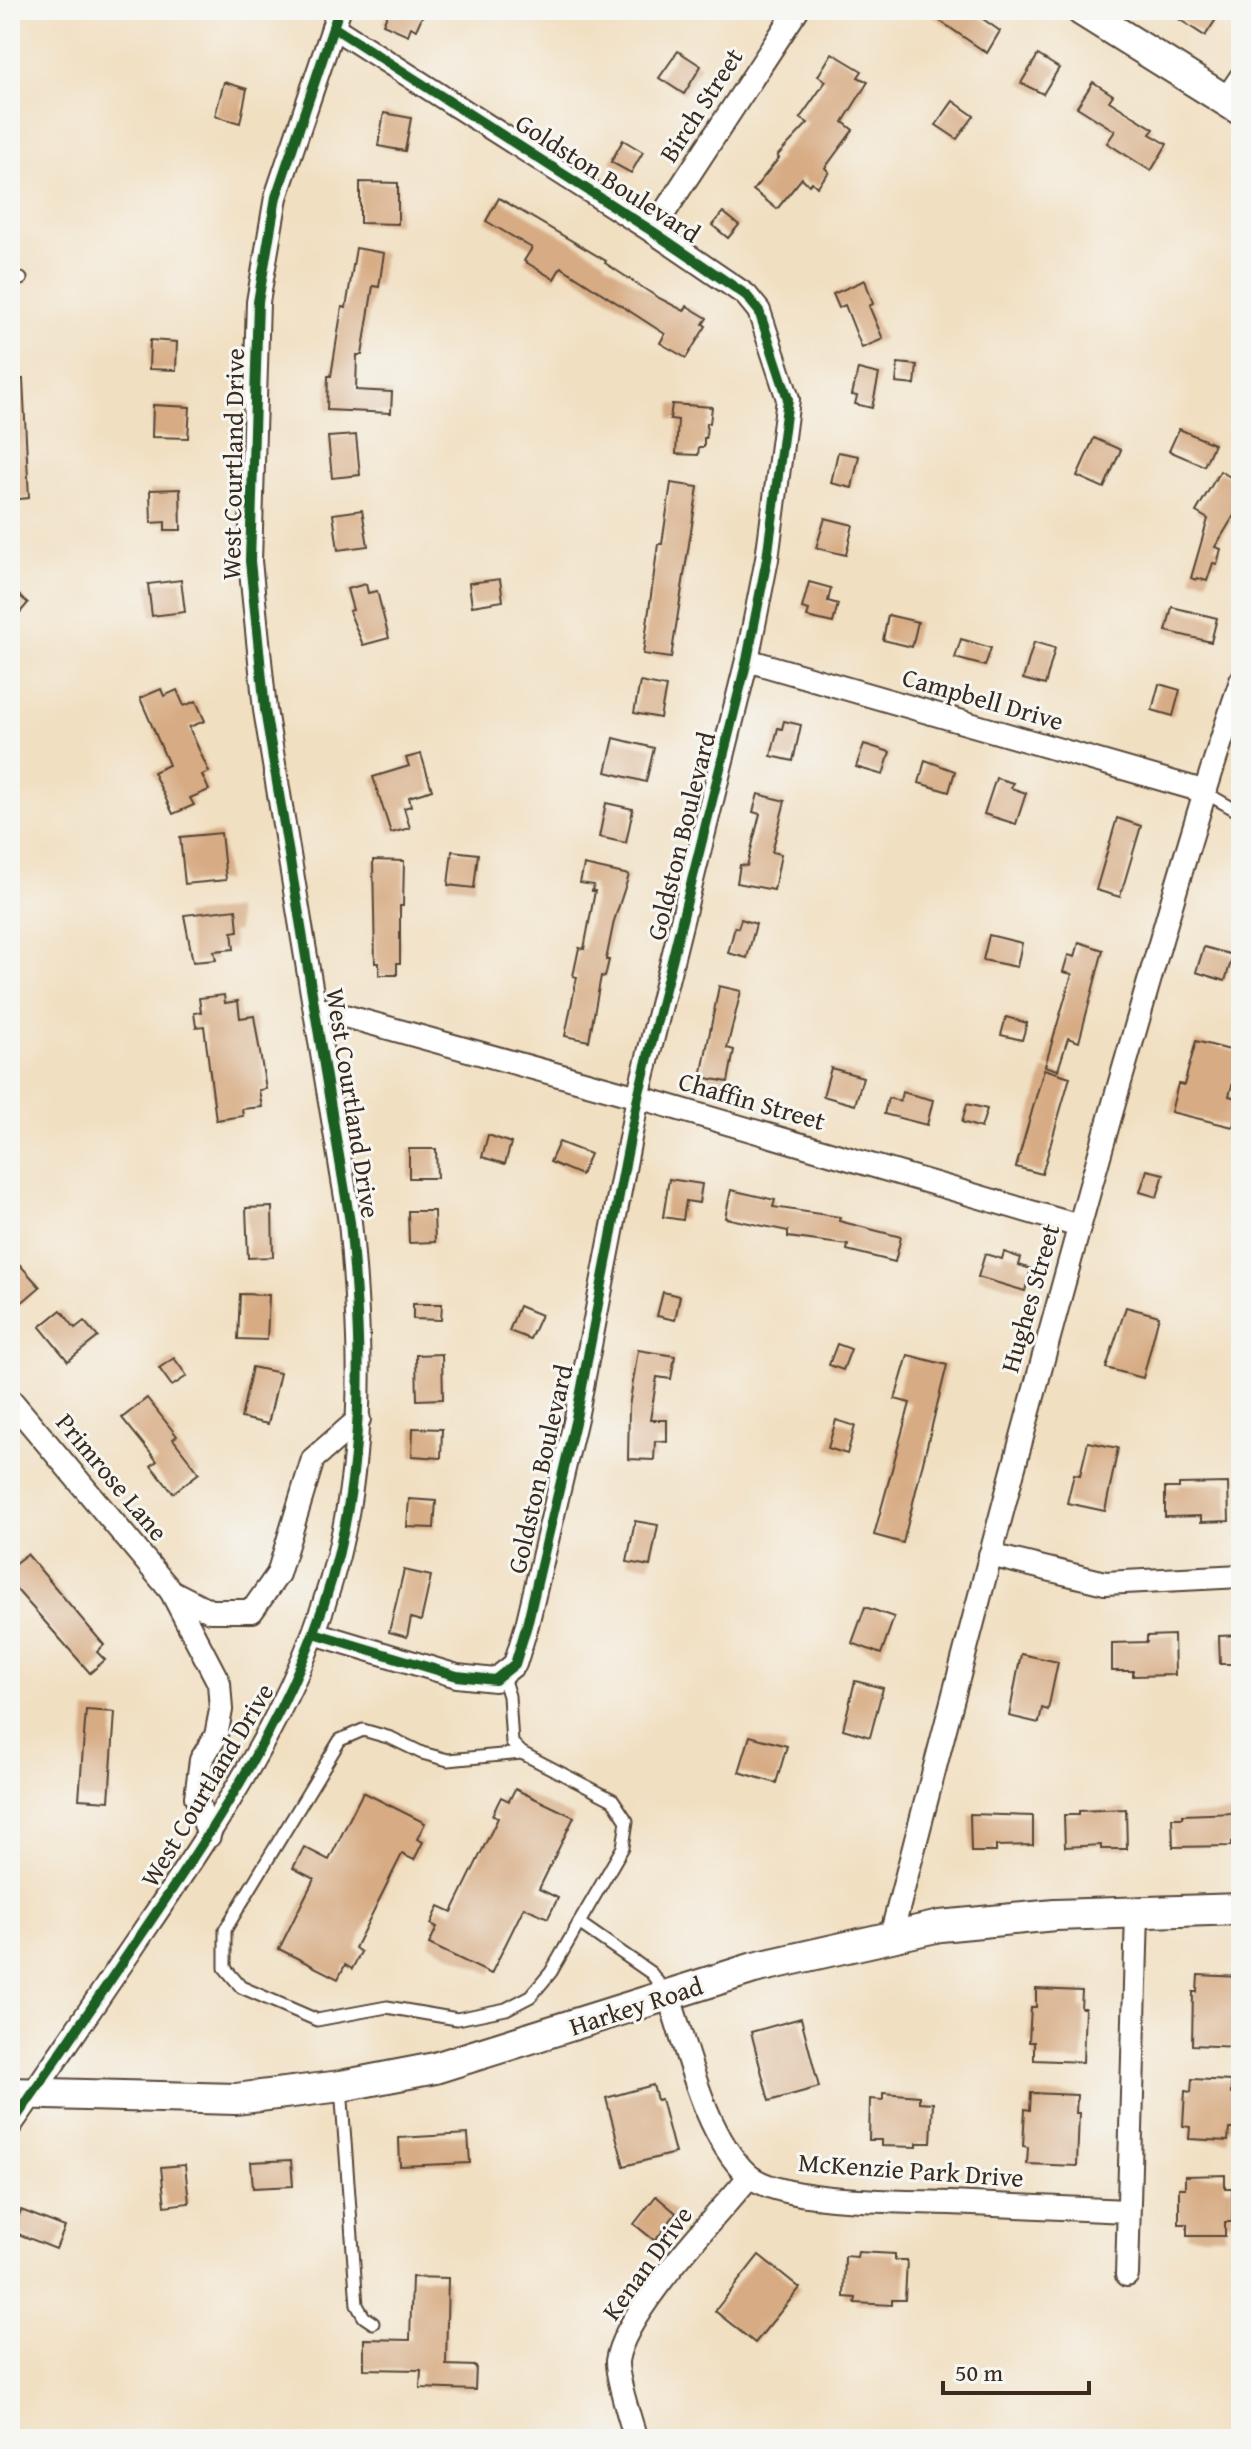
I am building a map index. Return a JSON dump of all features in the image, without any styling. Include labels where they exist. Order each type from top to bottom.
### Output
[{"type":"street","name":"Birch Street","points":[[652,231],[797,10]]},
{"type":"street","points":[[1081,10],[1236,95]]},
{"type":"street","name":"Goldston Boulevard","points":[[336,18],[746,295],[759,311],[788,399],[767,559],[747,660],[638,1097],[573,1433],[527,1625],[515,1664],[502,1674]]},
{"type":"street","name":"West Courtland Drive","points":[[10,2126],[21,2094],[209,1836],[282,1710],[314,1633],[344,1530],[359,1419],[357,1302],[350,1222],[265,710],[250,561],[258,302],[276,197],[336,18]]},
{"type":"street","name":"Campbell Drive","points":[[747,660],[1203,791]]},
{"type":"street","name":"Hughes Street","points":[[891,1936],[1079,1226],[1203,791],[1233,733],[1241,681]]},
{"type":"street","name":"Chaffin Street","points":[[316,1008],[638,1097],[1079,1226]]},
{"type":"street","name":"Primrose Lane","points":[[10,1399],[171,1591],[219,1683],[221,1710],[216,1736],[201,1760],[196,1797],[209,1836]]},
{"type":"street","name":"Primrose Lane","points":[[171,1591],[210,1611],[252,1611],[278,1574],[313,1459],[359,1419]]},
{"type":"street","points":[[990,1555],[1105,1583],[1241,1576]]},
{"type":"street","points":[[314,1633],[457,1676],[495,1680],[502,1674]]},
{"type":"street","name":"Harkey Road","points":[[21,2094],[236,2099],[341,2086],[435,2068],[754,1968],[940,1926],[1137,1912],[1241,1909]]},
{"type":"street","points":[[1127,2275],[1137,1912]]},
{"type":"street","points":[[669,1997],[712,2124],[728,2152],[749,2177]]},
{"type":"street","name":"McKenzie Park Drive","points":[[749,2177],[770,2187],[824,2197],[1127,2211]]},
{"type":"street","name":"Kenan Drive","points":[[636,2439],[617,2363],[627,2329],[662,2281],[749,2177]]},
{"type":"lane","points":[[1203,791],[1241,813]]},
{"type":"lane","points":[[502,1674],[509,1696],[512,1743],[522,1753],[613,1800],[627,1821],[623,1847],[551,1972],[531,1996],[506,2009],[457,2019],[387,2007],[317,2020],[241,1987],[225,1968],[225,1930],[340,1740],[363,1730],[448,1760],[522,1753]]},
{"type":"lane","points":[[579,1923],[651,1973],[669,1997]]},
{"type":"lane","points":[[341,2086],[357,2305],[364,2317],[373,2323]]},
{"type":"building","points":[[389,10],[425,10],[416,30],[411,27],[408,35],[383,24]]},
{"type":"building","points":[[924,10],[970,10],[1000,31],[987,53]]},
{"type":"building","points":[[1165,10],[1222,10],[1205,36]]},
{"type":"building","points":[[678,51],[701,66],[684,94],[659,78]]},
{"type":"building","points":[[832,53],[862,71],[858,77],[868,82],[843,122],[853,130],[825,168],[829,172],[817,187],[812,182],[809,185],[802,178],[777,209],[753,190],[779,158],[777,156],[808,123],[800,118],[826,81],[818,76]]},
{"type":"building","points":[[1038,55],[1059,68],[1043,94],[1021,83]]},
{"type":"building","points":[[224,82],[247,89],[240,123],[215,116]]},
{"type":"building","points":[[1093,82],[1113,95],[1109,101],[1154,129],[1150,134],[1167,144],[1151,171],[1107,143],[1115,131],[1077,107]]},
{"type":"building","points":[[953,101],[974,116],[957,139],[936,125]]},
{"type":"building","points":[[384,113],[411,118],[405,151],[378,146]]},
{"type":"building","points":[[623,140],[643,152],[631,173],[611,162]]},
{"type":"building","points":[[360,182],[398,183],[398,224],[360,223]]},
{"type":"building","points":[[499,198],[606,261],[657,297],[684,311],[687,306],[707,318],[703,324],[706,326],[686,358],[660,343],[665,334],[561,267],[554,279],[524,261],[532,248],[486,221]]},
{"type":"building","points":[[723,212],[739,225],[728,238],[712,225]]},
{"type":"building","points":[[356,248],[384,253],[379,287],[373,286],[362,355],[357,355],[356,390],[392,392],[391,413],[327,410],[328,376],[331,376],[342,307],[346,308]]},
{"type":"building","points":[[865,280],[873,304],[869,306],[883,339],[862,348],[845,305],[839,308],[833,294]]},
{"type":"building","points":[[150,340],[177,342],[176,370],[149,369]]},
{"type":"building","points":[[898,363],[917,365],[915,385],[896,383]]},
{"type":"building","points":[[858,369],[879,374],[872,408],[855,404],[857,396],[852,395]]},
{"type":"building","points":[[10,379],[23,379],[29,498],[10,500]]},
{"type":"building","points":[[672,404],[712,407],[704,447],[699,447],[698,455],[676,454],[678,420],[670,419]]},
{"type":"building","points":[[153,405],[190,407],[188,438],[152,437]]},
{"type":"building","points":[[1179,429],[1214,444],[1204,466],[1169,451]]},
{"type":"building","points":[[356,435],[360,475],[332,478],[328,437]]},
{"type":"building","points":[[1094,438],[1121,450],[1104,488],[1077,476]]},
{"type":"building","points":[[838,452],[859,456],[852,488],[831,483]]},
{"type":"building","points":[[1220,471],[1241,483],[1241,504],[1215,547],[1221,549],[1207,581],[1196,580],[1191,578],[1208,519],[1196,512]]},
{"type":"building","points":[[671,483],[698,487],[671,658],[643,654],[658,544],[662,544]]},
{"type":"building","points":[[180,489],[181,530],[165,530],[165,522],[151,523],[150,490]]},
{"type":"building","points":[[362,510],[368,546],[338,550],[333,514]]},
{"type":"building","points":[[825,518],[853,525],[846,555],[816,548]]},
{"type":"building","points":[[500,579],[503,601],[472,606],[469,583]]},
{"type":"building","points":[[181,580],[185,612],[152,616],[148,584]]},
{"type":"building","points":[[809,582],[831,588],[828,601],[838,604],[833,623],[807,617],[809,610],[802,608]]},
{"type":"building","points":[[366,584],[368,593],[377,591],[389,638],[363,645],[349,611],[353,610],[347,589]]},
{"type":"building","points":[[10,587],[28,603],[10,624]]},
{"type":"building","points":[[1172,607],[1217,618],[1211,642],[1166,631]]},
{"type":"building","points":[[888,615],[918,622],[912,647],[883,640]]},
{"type":"building","points":[[961,639],[991,648],[985,666],[955,658]]},
{"type":"building","points":[[1034,642],[1055,648],[1045,685],[1023,679]]},
{"type":"building","points":[[640,682],[666,687],[660,718],[634,713]]},
{"type":"building","points":[[1159,684],[1180,690],[1173,716],[1152,710]]},
{"type":"building","points":[[161,689],[164,696],[177,690],[184,706],[196,701],[205,721],[189,727],[209,772],[202,775],[209,790],[190,798],[194,805],[173,814],[153,772],[169,765],[140,698]]},
{"type":"building","points":[[784,721],[801,725],[793,761],[771,756],[778,728],[782,729]]},
{"type":"building","points":[[614,738],[654,748],[646,782],[606,772]]},
{"type":"building","points":[[864,744],[890,752],[883,775],[856,767]]},
{"type":"building","points":[[421,754],[432,790],[409,797],[411,806],[404,808],[410,828],[391,833],[373,777],[409,766],[406,758]]},
{"type":"building","points":[[925,760],[955,771],[949,792],[919,783]]},
{"type":"building","points":[[996,778],[1013,783],[1011,788],[1026,793],[1016,824],[984,814]]},
{"type":"building","points":[[758,794],[785,801],[772,852],[781,854],[774,890],[737,883],[740,865],[747,866],[760,814],[753,812]]},
{"type":"building","points":[[606,803],[633,809],[626,843],[599,837]]},
{"type":"building","points":[[1117,818],[1141,826],[1120,897],[1096,890]]},
{"type":"building","points":[[221,833],[226,880],[185,884],[180,837]]},
{"type":"building","points":[[452,851],[478,854],[474,888],[448,885]]},
{"type":"building","points":[[373,860],[404,861],[397,975],[379,975],[379,963],[375,963]]},
{"type":"building","points":[[584,865],[629,875],[614,921],[606,960],[609,960],[605,977],[601,976],[589,1041],[565,1036],[577,977],[573,976],[579,948],[584,949],[595,891],[592,891],[594,885],[580,883]]},
{"type":"building","points":[[236,909],[238,931],[232,932],[234,949],[214,951],[216,960],[193,962],[184,915]]},
{"type":"building","points":[[741,919],[756,924],[747,958],[728,953],[735,927],[738,928]]},
{"type":"building","points":[[989,935],[1022,943],[1017,967],[983,960]]},
{"type":"building","points":[[1079,942],[1103,950],[1079,1042],[1068,1038],[1058,1070],[1045,1066],[1072,974],[1063,972],[1068,955],[1075,957]]},
{"type":"building","points":[[1204,947],[1233,955],[1225,981],[1196,972]]},
{"type":"building","points":[[719,986],[741,991],[727,1048],[734,1050],[728,1082],[701,1077]]},
{"type":"building","points":[[224,995],[225,1003],[238,1001],[240,1018],[254,1016],[266,1089],[259,1090],[262,1107],[242,1109],[243,1116],[216,1120],[204,1026],[196,1027],[194,1013],[201,1012],[199,998]]},
{"type":"building","points":[[1006,1017],[1027,1023],[1022,1040],[1001,1035]]},
{"type":"building","points":[[1196,1041],[1241,1053],[1229,1096],[1240,1099],[1233,1127],[1171,1112],[1178,1084],[1184,1085]]},
{"type":"building","points":[[831,1068],[863,1077],[855,1105],[823,1096]]},
{"type":"building","points":[[1044,1069],[1070,1077],[1042,1174],[1016,1167]]},
{"type":"building","points":[[902,1092],[933,1100],[927,1125],[884,1114],[888,1098],[900,1101]]},
{"type":"building","points":[[967,1104],[987,1109],[981,1128],[962,1122]]},
{"type":"building","points":[[488,1135],[511,1143],[505,1164],[482,1157]]},
{"type":"building","points":[[559,1142],[590,1154],[581,1175],[550,1162]]},
{"type":"building","points":[[409,1149],[436,1149],[437,1178],[409,1178]]},
{"type":"building","points":[[1147,1170],[1164,1174],[1157,1197],[1140,1192]]},
{"type":"building","points":[[669,1179],[702,1184],[699,1203],[686,1201],[683,1220],[663,1217]]},
{"type":"building","points":[[731,1190],[775,1200],[773,1207],[840,1217],[839,1221],[901,1237],[895,1262],[847,1250],[848,1245],[788,1237],[788,1231],[725,1218]]},
{"type":"building","points":[[272,1207],[273,1257],[248,1258],[246,1208]]},
{"type":"building","points":[[408,1211],[434,1211],[435,1242],[409,1243]]},
{"type":"building","points":[[1004,1252],[1021,1258],[1019,1265],[1031,1269],[1025,1291],[978,1277],[985,1254],[1002,1259]]},
{"type":"building","points":[[10,1254],[40,1287],[19,1305],[10,1296]]},
{"type":"building","points":[[663,1292],[680,1296],[675,1320],[657,1316]]},
{"type":"building","points":[[240,1294],[269,1295],[267,1340],[238,1339]]},
{"type":"building","points":[[413,1304],[442,1304],[441,1320],[413,1319]]},
{"type":"building","points":[[519,1306],[541,1315],[530,1339],[509,1331]]},
{"type":"building","points":[[1126,1307],[1159,1316],[1143,1378],[1106,1368]]},
{"type":"building","points":[[61,1310],[75,1328],[84,1321],[98,1337],[68,1361],[40,1327]]},
{"type":"building","points":[[837,1344],[851,1349],[843,1370],[829,1365]]},
{"type":"building","points":[[638,1350],[675,1356],[671,1379],[657,1377],[650,1420],[667,1420],[667,1442],[655,1441],[654,1460],[628,1459],[629,1407]]},
{"type":"building","points":[[442,1354],[443,1399],[417,1400],[416,1355]]},
{"type":"building","points":[[908,1355],[947,1365],[903,1543],[874,1535],[910,1403],[895,1399]]},
{"type":"building","points":[[174,1358],[187,1376],[172,1386],[159,1368]]},
{"type":"building","points":[[252,1367],[280,1373],[268,1424],[241,1418]]},
{"type":"building","points":[[147,1398],[177,1436],[173,1439],[199,1473],[173,1493],[151,1466],[157,1461],[122,1418]]},
{"type":"building","points":[[836,1420],[855,1426],[847,1454],[828,1448]]},
{"type":"building","points":[[413,1428],[442,1429],[441,1458],[412,1456]]},
{"type":"building","points":[[1088,1442],[1118,1448],[1105,1511],[1067,1503],[1074,1474],[1080,1475]]},
{"type":"building","points":[[1228,1483],[1229,1521],[1201,1522],[1201,1516],[1165,1517],[1165,1488],[1179,1488],[1179,1484]]},
{"type":"building","points":[[409,1499],[436,1501],[434,1528],[407,1527]]},
{"type":"building","points":[[635,1521],[658,1525],[650,1566],[627,1562]]},
{"type":"building","points":[[27,1554],[104,1645],[97,1652],[105,1660],[90,1673],[10,1582],[10,1567]]},
{"type":"building","points":[[404,1570],[431,1576],[421,1621],[411,1618],[407,1637],[389,1632]]},
{"type":"building","points":[[865,1607],[894,1617],[881,1654],[852,1643]]},
{"type":"building","points":[[1174,1635],[1175,1675],[1133,1676],[1133,1671],[1112,1671],[1112,1643],[1147,1642],[1147,1636]]},
{"type":"building","points":[[1241,1635],[1241,1664],[1220,1664],[1219,1636]]},
{"type":"building","points":[[1021,1654],[1058,1662],[1048,1710],[1042,1708],[1039,1723],[1009,1716]]},
{"type":"building","points":[[855,1681],[883,1688],[870,1737],[843,1729]]},
{"type":"building","points":[[86,1710],[115,1712],[109,1801],[79,1799]]},
{"type":"building","points":[[750,1736],[787,1746],[776,1783],[739,1772]]},
{"type":"building","points":[[515,1789],[574,1817],[539,1889],[558,1898],[548,1918],[524,1907],[491,1974],[429,1944],[437,1927],[431,1924],[439,1906],[452,1912],[498,1818],[492,1815],[501,1797],[509,1801]]},
{"type":"building","points":[[363,1792],[425,1823],[417,1839],[423,1842],[414,1860],[402,1854],[355,1948],[361,1952],[352,1969],[345,1965],[338,1979],[279,1949],[314,1879],[293,1868],[304,1847],[329,1860]]},
{"type":"building","points":[[1126,1809],[1127,1849],[1101,1849],[1101,1845],[1065,1847],[1064,1815],[1079,1815],[1079,1811]]},
{"type":"building","points":[[1235,1813],[1235,1816],[1241,1816],[1241,1841],[1232,1842],[1232,1846],[1173,1847],[1172,1818]]},
{"type":"building","points":[[970,1814],[1033,1816],[1033,1845],[996,1846],[996,1852],[971,1852]]},
{"type":"building","points":[[1198,1975],[1241,1977],[1239,2047],[1192,2045],[1193,1992],[1197,1992]]},
{"type":"building","points":[[1036,1989],[1082,1991],[1081,2008],[1085,2008],[1083,2062],[1034,2060],[1034,2042],[1029,2042],[1031,2007],[1036,2007]]},
{"type":"building","points":[[801,2018],[819,2087],[769,2101],[751,2032]]},
{"type":"building","points":[[1192,2079],[1231,2081],[1231,2094],[1236,2095],[1235,2129],[1229,2129],[1228,2141],[1189,2139],[1190,2127],[1183,2126],[1185,2091],[1191,2092]]},
{"type":"building","points":[[653,2085],[657,2100],[661,2099],[675,2153],[624,2166],[606,2098]]},
{"type":"building","points":[[883,2093],[919,2096],[919,2102],[933,2103],[931,2143],[917,2143],[917,2147],[881,2146],[881,2140],[869,2140],[870,2099],[883,2100]]},
{"type":"building","points":[[1031,2093],[1077,2095],[1077,2166],[1027,2164],[1028,2147],[1023,2146],[1025,2109],[1030,2110]]},
{"type":"building","points":[[468,2134],[470,2163],[400,2166],[399,2138]]},
{"type":"building","points":[[291,2160],[293,2186],[253,2188],[251,2162]]},
{"type":"building","points":[[185,2165],[189,2203],[165,2206],[161,2167]]},
{"type":"building","points":[[1225,2175],[1225,2188],[1232,2188],[1232,2222],[1225,2222],[1225,2236],[1187,2236],[1187,2224],[1179,2224],[1179,2188],[1185,2188],[1185,2176]]},
{"type":"building","points":[[656,2196],[676,2213],[655,2241],[634,2224]]},
{"type":"building","points":[[21,2210],[65,2227],[56,2249],[13,2232]]},
{"type":"building","points":[[858,2252],[895,2254],[895,2260],[907,2260],[905,2300],[892,2300],[892,2305],[855,2303],[856,2298],[844,2297],[845,2256],[857,2257]]},
{"type":"building","points":[[759,2255],[800,2288],[755,2343],[715,2311]]},
{"type":"building","points":[[412,2277],[448,2278],[446,2365],[476,2366],[475,2390],[420,2388],[421,2370],[364,2369],[364,2339],[410,2340]]},
{"type":"cycle path","points":[[10,2126],[175,1885],[264,1740],[312,1638],[330,1584],[351,1491],[359,1376],[350,1222],[265,710],[250,561],[258,302],[276,197],[339,10]]},
{"type":"cycle path","points":[[314,1633],[457,1676],[495,1680],[515,1664],[576,1418],[638,1097],[747,660],[767,559],[788,399],[759,311],[746,295],[652,231],[333,27]]}]
